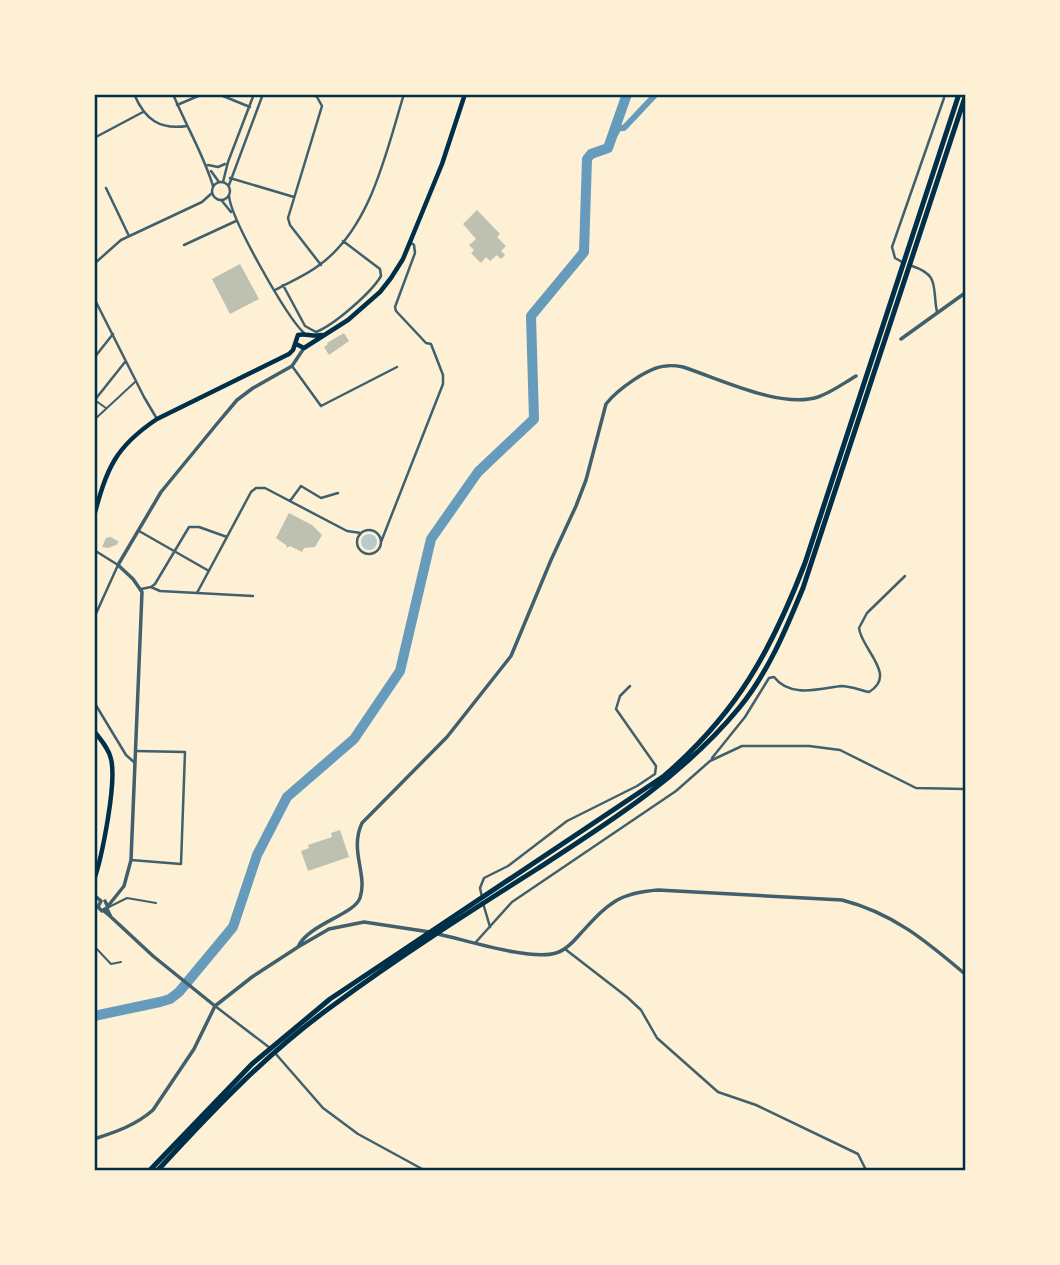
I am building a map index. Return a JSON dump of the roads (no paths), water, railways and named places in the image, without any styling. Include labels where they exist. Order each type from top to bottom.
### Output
[{"type":"highway","points":[[150,1171],[216,1100],[295,1027],[370,971],[608,823],[667,780],[702,749],[740,707],[785,631],[803,587],[895,310],[959,94]]},
{"type":"highway","points":[[158,1171],[232,1092],[300,1031],[354,990],[664,776],[698,746],[733,705],[749,682],[786,613],[888,311],[965,97]]},
{"type":"main road","points":[[94,516],[113,461],[132,438],[157,419],[327,335],[380,292],[410,242],[442,164],[465,94]]},
{"type":"main road","points":[[302,346],[296,337],[301,334],[327,335]]},
{"type":"main road","points":[[302,346],[307,336]]},
{"type":"main road","points":[[94,731],[108,750],[113,769],[102,856],[94,880]]},
{"type":"street","points":[[134,94],[144,113],[165,128],[187,126]]},
{"type":"street","points":[[173,94],[208,167],[212,193],[202,202]]},
{"type":"street","points":[[177,105],[203,94]]},
{"type":"street","points":[[218,94],[250,107]]},
{"type":"street","points":[[213,186],[221,182],[254,94]]},
{"type":"street","points":[[233,214],[229,195],[230,178],[263,94]]},
{"type":"street","points":[[311,94],[317,97],[321,106],[288,218],[290,225],[321,265]]},
{"type":"street","points":[[275,290],[321,265],[343,241],[371,198],[404,94]]},
{"type":"street","points":[[937,312],[932,276],[927,271],[898,260],[892,247],[944,98]]},
{"type":"street","points":[[95,137],[144,113]]},
{"type":"street","points":[[94,153],[94,166]]},
{"type":"street","points":[[208,167],[218,167],[228,162]]},
{"type":"street","points":[[208,167],[221,182],[229,185]]},
{"type":"street","points":[[230,178],[294,197]]},
{"type":"street","points":[[107,188],[129,236]]},
{"type":"street","points":[[212,193],[216,199]]},
{"type":"street","points":[[221,200],[229,195]]},
{"type":"street","points":[[94,264],[106,251],[129,236],[202,202],[221,200],[233,214],[294,323],[307,336]]},
{"type":"street","points":[[184,245],[236,220]]},
{"type":"street","points":[[283,285],[305,326],[316,332],[323,330],[357,303],[381,276],[380,269],[343,241]]},
{"type":"street","points":[[347,531],[362,552],[377,552],[442,394],[443,374],[430,344],[426,343],[395,307],[415,253],[414,245],[410,242]]},
{"type":"street","points":[[901,339],[965,293]]},
{"type":"street","points":[[94,298],[157,419]]},
{"type":"street","points":[[294,323],[296,337]]},
{"type":"street","points":[[94,358],[112,337]]},
{"type":"street","points":[[94,618],[118,565],[175,474],[237,400],[292,366],[302,346]]},
{"type":"street","points":[[95,400],[126,362]]},
{"type":"street","points":[[298,947],[308,934],[351,908],[359,900],[361,888],[357,839],[362,823],[446,737],[505,665],[517,643],[586,480],[606,404],[624,387],[651,371],[668,365],[683,367],[778,399],[795,401],[817,397],[856,376]]},
{"type":"street","points":[[292,366],[321,407],[397,367]]},
{"type":"street","points":[[290,500],[301,486],[321,498],[338,493]]},
{"type":"street","points":[[197,593],[256,488],[265,488],[347,531],[375,532],[387,526]]},
{"type":"street","points":[[141,589],[155,584],[189,527],[210,530],[227,537]]},
{"type":"street","points":[[138,530],[209,571]]},
{"type":"street","points":[[375,532],[381,542]]},
{"type":"street","points":[[357,543],[361,533]]},
{"type":"street","points":[[94,550],[118,565],[141,589],[131,860],[127,882],[114,898],[102,905]]},
{"type":"street","points":[[475,942],[512,902],[676,791],[710,761],[745,717],[769,678],[774,677],[786,688],[818,691],[842,687],[869,692],[873,689],[880,669],[862,641],[859,628],[867,613],[905,576]]},
{"type":"street","points":[[151,587],[160,591],[253,596]]},
{"type":"street","points":[[490,927],[480,888],[484,878],[508,866],[567,821],[637,786],[655,774],[656,766],[616,709],[620,696],[630,686]]},
{"type":"street","points":[[94,702],[126,755],[135,763]]},
{"type":"street","points":[[710,761],[742,746],[810,746],[840,750],[916,788],[965,789]]},
{"type":"street","points":[[131,860],[181,864],[185,752],[135,751]]},
{"type":"street","points":[[94,1139],[138,1122],[153,1110],[194,1049],[215,1006],[252,977],[298,947],[330,929],[364,922],[386,923],[538,954],[557,953],[565,949],[602,910],[619,897],[636,891],[842,900],[867,906],[893,918],[965,974]]},
{"type":"street","points":[[94,895],[111,917],[153,956],[265,1044],[323,1108],[358,1134],[424,1171]]},
{"type":"street","points":[[565,949],[627,997],[641,1010],[657,1038],[719,1092],[756,1105],[858,1154],[866,1171]]},
{"type":"lane","points":[[94,425],[96,419],[136,382]]},
{"type":"lane","points":[[95,400],[107,409]]},
{"type":"lane","points":[[102,905],[130,897],[156,903]]},
{"type":"lane","points":[[94,946],[107,962],[121,962]]},
{"type":"waterway","points":[[94,1016],[160,1002],[179,992],[233,927],[257,855],[287,797],[354,739],[400,671],[431,539],[478,472],[534,419],[531,316],[584,252],[587,159],[591,154],[608,148],[627,94]]},
{"type":"waterway","points":[[611,141],[619,128],[624,128],[656,94]]}]
